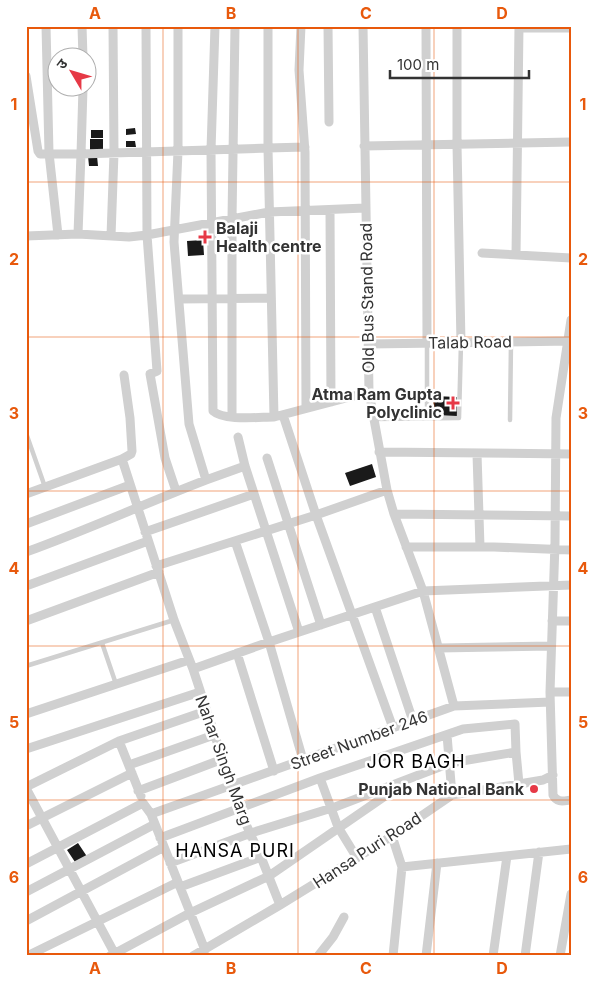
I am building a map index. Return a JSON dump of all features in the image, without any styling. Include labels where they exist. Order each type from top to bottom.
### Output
[{"type":"street","points":[[46,26],[49,153],[58,235]]},
{"type":"street","points":[[82,26],[83,48]]},
{"type":"street","points":[[111,236],[114,153],[114,26]]},
{"type":"street","points":[[146,26],[147,235],[157,372],[150,374],[165,458],[176,491]]},
{"type":"street","points":[[178,26],[178,151],[174,242],[189,424],[206,480]]},
{"type":"street","points":[[215,26],[211,150],[213,411],[217,414],[232,416],[278,416],[369,392]]},
{"type":"street","points":[[232,416],[232,219],[235,26]]},
{"type":"street","points":[[268,26],[268,212],[278,416],[393,728]]},
{"type":"street","points":[[300,26],[299,70],[305,147],[306,408]]},
{"type":"street","points":[[328,26],[329,122]]},
{"type":"street","name":"Old Bus Stand Road","points":[[363,26],[369,392],[387,490],[423,591]]},
{"type":"street","points":[[426,26],[428,146],[427,343]]},
{"type":"street","points":[[457,26],[457,145],[461,343]]},
{"type":"street","points":[[516,255],[519,27],[571,28]]},
{"type":"street","points":[[26,76],[38,151],[42,155],[49,153],[81,154],[305,147]]},
{"type":"street","points":[[78,234],[83,98]]},
{"type":"street","points":[[364,146],[571,142]]},
{"type":"street","points":[[26,236],[78,234],[129,237],[268,212],[365,208]]},
{"type":"street","points":[[330,210],[330,402]]},
{"type":"street","points":[[482,253],[571,258]]},
{"type":"street","points":[[179,300],[271,298]]},
{"type":"street","points":[[571,320],[556,418],[556,516],[550,692],[553,795],[555,799],[560,801],[571,800]]},
{"type":"street","name":"Talab Road","points":[[369,344],[569,341]]},
{"type":"street","points":[[26,494],[131,454],[130,418],[124,375]]},
{"type":"street","points":[[238,437],[245,466],[299,632]]},
{"type":"street","points":[[379,452],[571,454]]},
{"type":"street","points":[[476,454],[480,547]]},
{"type":"street","points":[[267,458],[321,625]]},
{"type":"street","name":"Nahar Singh Marg","points":[[122,459],[174,620],[239,809],[261,857],[280,906]]},
{"type":"street","points":[[26,552],[138,509],[176,491],[245,466]]},
{"type":"street","points":[[26,524],[130,485]]},
{"type":"street","points":[[26,621],[235,541],[387,490]]},
{"type":"street","points":[[26,586],[254,494]]},
{"type":"street","points":[[394,514],[571,516]]},
{"type":"street","points":[[235,541],[269,642],[303,760]]},
{"type":"street","points":[[406,547],[571,550]]},
{"type":"street","points":[[26,714],[116,684],[237,653],[423,591],[571,584]]},
{"type":"street","points":[[423,591],[454,706]]},
{"type":"street","points":[[375,607],[413,721]]},
{"type":"street","points":[[552,621],[571,621]]},
{"type":"street","points":[[439,648],[552,646]]},
{"type":"street","points":[[237,653],[274,770]]},
{"type":"street","points":[[26,748],[200,692]]},
{"type":"street","points":[[550,692],[571,692]]},
{"type":"street","name":"Street Number 246","points":[[151,814],[454,706],[550,702]]},
{"type":"street","points":[[206,711],[119,741],[26,787],[99,921],[114,955],[190,913],[269,876],[338,827],[414,777]]},
{"type":"street","points":[[160,838],[320,778],[463,729],[515,724],[519,784]]},
{"type":"street","points":[[26,826],[130,769],[214,735]]},
{"type":"street","points":[[446,735],[452,795]]},
{"type":"street","points":[[119,741],[143,803],[151,814],[205,950]]},
{"type":"street","points":[[170,863],[332,807],[450,763],[516,752]]},
{"type":"street","points":[[138,791],[223,759]]},
{"type":"street","name":"Hansa Puri Road","points":[[193,956],[280,906],[392,836],[452,795],[543,780],[553,776]]},
{"type":"street","points":[[320,778],[338,827],[357,858]]},
{"type":"street","points":[[26,864],[143,803]]},
{"type":"street","points":[[26,892],[155,824]]},
{"type":"street","points":[[392,836],[402,867],[393,956]]},
{"type":"street","points":[[26,921],[164,847]]},
{"type":"street","points":[[402,867],[571,848]]},
{"type":"street","points":[[525,956],[539,852]]},
{"type":"street","points":[[493,956],[507,856]]},
{"type":"street","points":[[27,956],[179,885],[261,857]]},
{"type":"street","points":[[426,956],[437,863]]},
{"type":"street","points":[[560,956],[571,894]]},
{"type":"street","points":[[318,956],[333,937],[344,917]]},
{"type":"lane","points":[[510,420],[511,342]]},
{"type":"lane","points":[[427,343],[427,418]]},
{"type":"lane","points":[[374,419],[459,418],[461,343]]},
{"type":"lane","points":[[26,433],[45,487]]},
{"type":"lane","points":[[26,666],[174,620]]},
{"type":"lane","points":[[102,643],[116,684]]},
{"type":"building","points":[[135,128],[136,134],[126,135],[126,129]]},
{"type":"building","points":[[91,130],[103,130],[103,138],[91,138]]},
{"type":"building","points":[[90,139],[103,139],[103,150],[90,150]]},
{"type":"building","points":[[126,141],[135,141],[136,147],[126,147]]},
{"type":"building","points":[[88,156],[97,156],[98,166],[89,166]]},
{"type":"building","points":[[203,240],[204,255],[188,256],[187,241]]},
{"type":"building","points":[[434,396],[457,397],[457,416],[433,415]]},
{"type":"building","points":[[372,464],[376,477],[350,486],[345,473]]},
{"type":"building","points":[[78,843],[88,858],[77,865],[67,850]]},
{"type":"place","name":"Balaji Health centre","points":[[205,237]]},
{"type":"place","name":"Atma Ram Gupta Polyclinic","points":[[453,403]]},
{"type":"place","name":"Punjab National Bank","points":[[534,789]]},
{"type":"district","name":"JOR BAGH","points":[[416,762]]},
{"type":"district","name":"HANSA PURI","points":[[235,851]]}]
